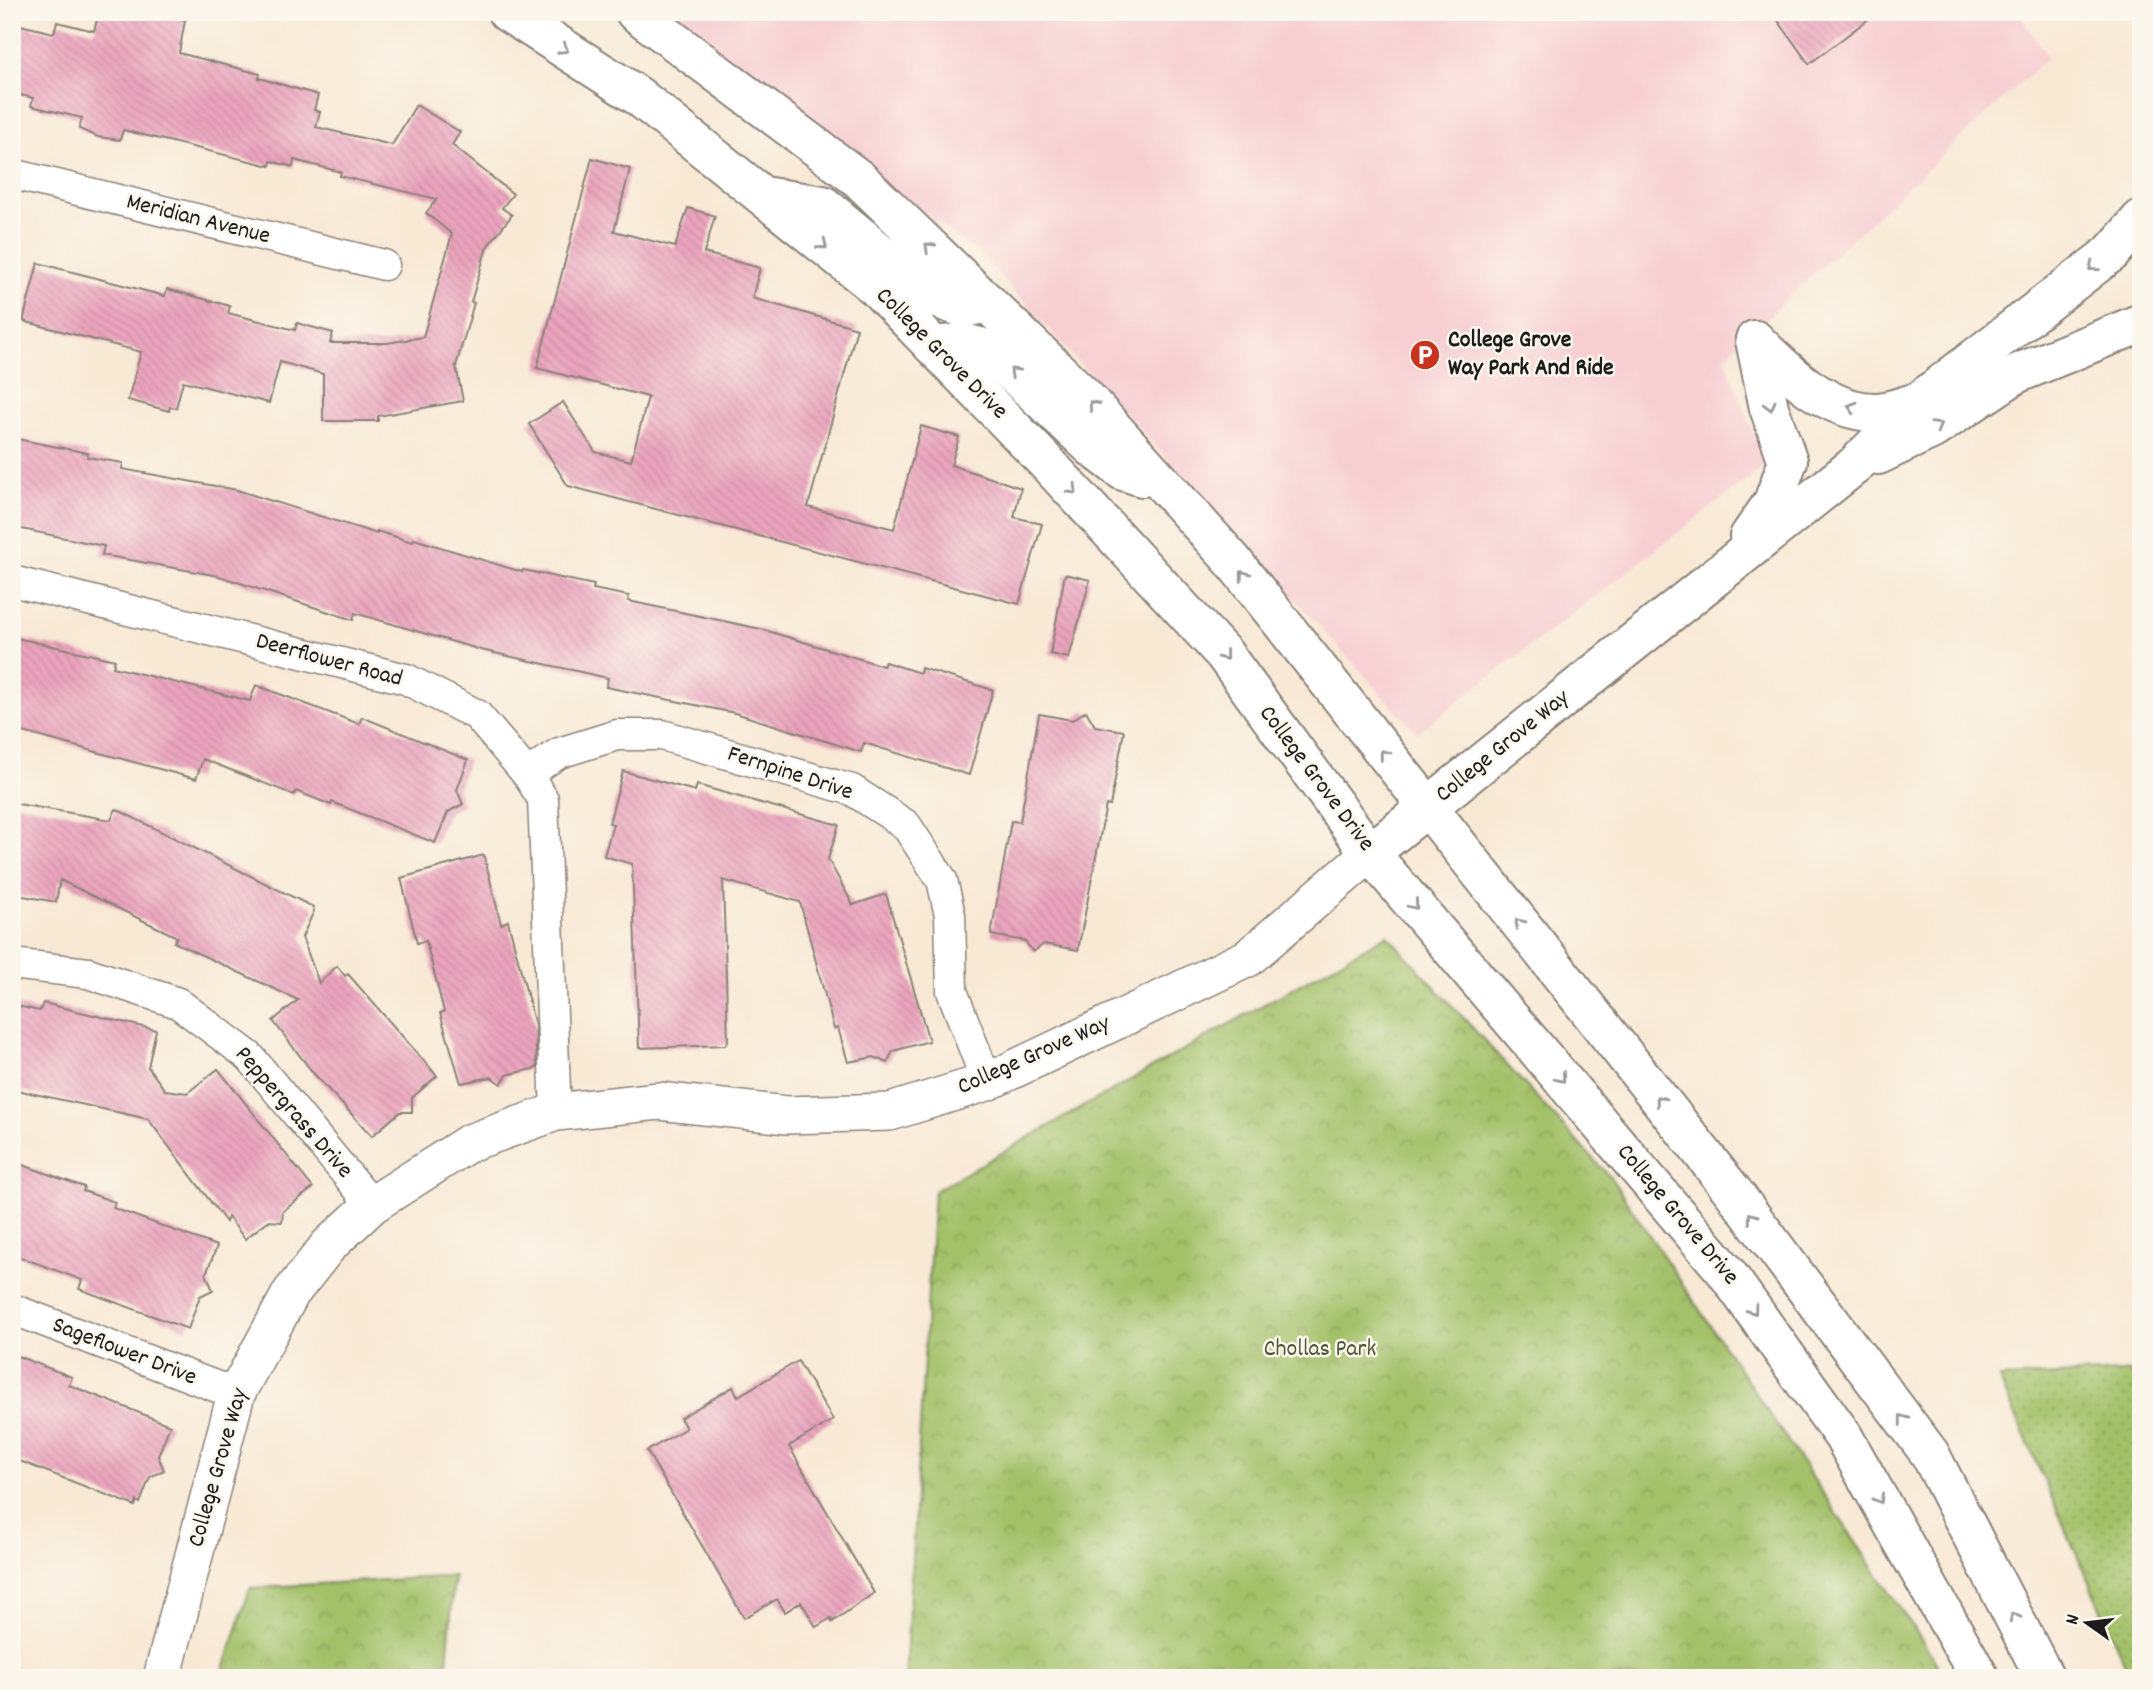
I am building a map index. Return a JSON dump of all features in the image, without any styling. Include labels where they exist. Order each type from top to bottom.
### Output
[{"type":"main road","name":"College Grove Drive","points":[[507,12],[638,96],[877,288],[1046,462],[1224,654],[1370,853],[1726,1272],[1843,1437],[1980,1678]]},
{"type":"main road","points":[[635,12],[859,179],[1084,396],[1232,560],[1726,1183],[1930,1454],[2045,1678]]},
{"type":"main road","points":[[762,196],[793,198],[823,205],[935,298],[964,308],[988,303]]},
{"type":"main road","points":[[1854,467],[1918,402],[2111,253],[2141,219]]},
{"type":"main road","points":[[1854,467],[1933,429],[2016,374],[2141,323]]},
{"type":"main road","points":[[1728,567],[1773,502],[1788,461],[1769,408],[1755,340],[1810,389],[1849,408],[1876,412],[1918,402]]},
{"type":"main road","points":[[933,346],[964,343],[987,349],[1093,448],[1123,471],[1164,484]]},
{"type":"main road","name":"College Grove Way","points":[[1370,853],[1854,467]]},
{"type":"street","name":"Meridian Avenue","points":[[12,174],[384,265]]},
{"type":"street","name":"Deerflower Road","points":[[12,581],[406,679],[477,715],[527,774],[543,799],[556,1112]]},
{"type":"street","name":"Fernpine Drive","points":[[527,774],[559,753],[617,735],[662,735],[852,790],[906,825],[942,880],[950,915],[953,991],[987,1082]]},
{"type":"street","name":"College Grove Way","points":[[162,1678],[236,1394],[291,1293],[328,1245],[372,1205],[468,1143],[556,1112],[659,1101],[787,1115],[890,1112],[987,1082],[1248,958],[1370,853]]},
{"type":"street","name":"Peppergrass Drive","points":[[12,964],[88,973],[178,1003],[250,1057],[372,1205]]},
{"type":"street","name":"Sageflower Drive","points":[[12,1309],[236,1394]]},
{"type":"shaded area","name":"College Grove Way Park And Ride","points":[[657,12],[2018,12],[2048,57],[1724,357],[1766,465],[1417,733],[981,255]]},
{"type":"green space","name":"Chollas Park","points":[[1387,935],[1611,1178],[1937,1663],[1943,1678],[905,1678],[934,1191]]},
{"type":"green space","points":[[2141,1371],[2141,1678],[2131,1678],[1999,1378]]},
{"type":"green space","points":[[454,1576],[446,1678],[221,1678],[250,1588]]},
{"type":"building","points":[[99,12],[153,12],[185,20],[179,53],[260,74],[259,78],[318,95],[314,110],[320,112],[316,127],[392,145],[416,105],[460,132],[452,145],[513,194],[502,208],[512,215],[487,247],[471,302],[474,303],[456,366],[463,401],[378,416],[378,421],[323,421],[323,374],[280,362],[269,403],[183,381],[176,408],[170,407],[169,411],[128,400],[141,352],[23,321],[38,263],[165,296],[167,289],[230,306],[228,313],[295,330],[297,323],[333,333],[330,343],[387,343],[423,337],[452,234],[426,213],[437,199],[340,176],[341,172],[294,160],[293,167],[271,161],[270,166],[123,130],[120,140],[98,137],[79,129],[82,118],[31,106],[33,98],[12,93],[12,48],[20,25],[54,33],[57,22],[94,31]]},
{"type":"building","points":[[1772,12],[1878,12],[1809,64]]},
{"type":"building","points":[[592,158],[630,169],[614,231],[675,247],[688,208],[715,216],[704,253],[760,268],[752,298],[857,328],[808,507],[894,529],[921,426],[959,437],[951,465],[1021,488],[1014,517],[1042,524],[1019,604],[568,486],[529,424],[563,402],[595,452],[631,461],[648,397],[537,368]]},
{"type":"building","points":[[17,439],[123,463],[122,469],[237,490],[377,534],[377,531],[412,542],[414,539],[522,572],[523,570],[594,585],[593,589],[629,596],[628,601],[761,629],[883,666],[885,662],[920,673],[921,668],[993,690],[969,775],[864,743],[861,752],[735,713],[606,687],[608,678],[481,650],[355,613],[353,620],[219,576],[102,555],[104,546],[12,527],[12,443],[16,443]]},
{"type":"building","points":[[1065,574],[1090,580],[1069,658],[1050,654]]},
{"type":"building","points":[[12,637],[115,660],[113,667],[250,701],[256,685],[359,724],[362,717],[468,760],[457,790],[463,804],[448,812],[435,843],[332,802],[331,805],[296,791],[294,795],[203,759],[196,779],[12,729]]},
{"type":"building","points":[[1086,711],[1095,726],[1124,731],[1110,806],[1106,805],[1078,950],[1044,944],[1033,952],[1025,941],[991,935],[1011,821],[1020,822],[1039,714],[1072,720]]},
{"type":"building","points":[[623,771],[695,791],[697,785],[839,825],[828,859],[853,905],[886,894],[929,1041],[893,1051],[887,1063],[874,1057],[848,1062],[838,1028],[834,1029],[800,902],[723,880],[728,1041],[725,1045],[639,1048],[632,864],[604,856],[613,824],[609,823]]},
{"type":"building","points":[[12,803],[111,820],[116,809],[313,907],[314,911],[302,937],[319,983],[337,966],[345,976],[348,974],[437,1076],[412,1098],[412,1112],[400,1112],[372,1136],[314,1074],[273,1021],[298,1000],[174,942],[177,937],[60,880],[56,902],[12,894]]},
{"type":"building","points":[[484,855],[501,924],[508,921],[535,1025],[537,1068],[507,1075],[501,1084],[491,1077],[461,1083],[440,1013],[444,1012],[426,941],[417,943],[401,878]]},
{"type":"building","points":[[43,1003],[156,1030],[148,1067],[165,1090],[187,1093],[218,1069],[313,1188],[283,1211],[282,1222],[268,1221],[245,1239],[228,1217],[226,1222],[148,1119],[12,1089],[12,1005],[40,1011]]},
{"type":"building","points":[[12,1161],[84,1187],[83,1191],[115,1202],[113,1208],[217,1246],[206,1274],[213,1290],[200,1296],[188,1329],[79,1289],[82,1280],[12,1254]]},
{"type":"building","points":[[12,1354],[72,1377],[69,1385],[170,1425],[158,1456],[164,1470],[150,1477],[140,1503],[137,1501],[135,1506],[12,1458]]},
{"type":"building","points":[[798,1361],[833,1420],[789,1446],[874,1593],[832,1622],[831,1618],[816,1627],[801,1602],[785,1612],[777,1599],[744,1618],[647,1451],[686,1428],[680,1418],[733,1387],[738,1396]]},
{"type":"place","name":"College Grove Way Park And Ride","points":[[1425,355]]}]
